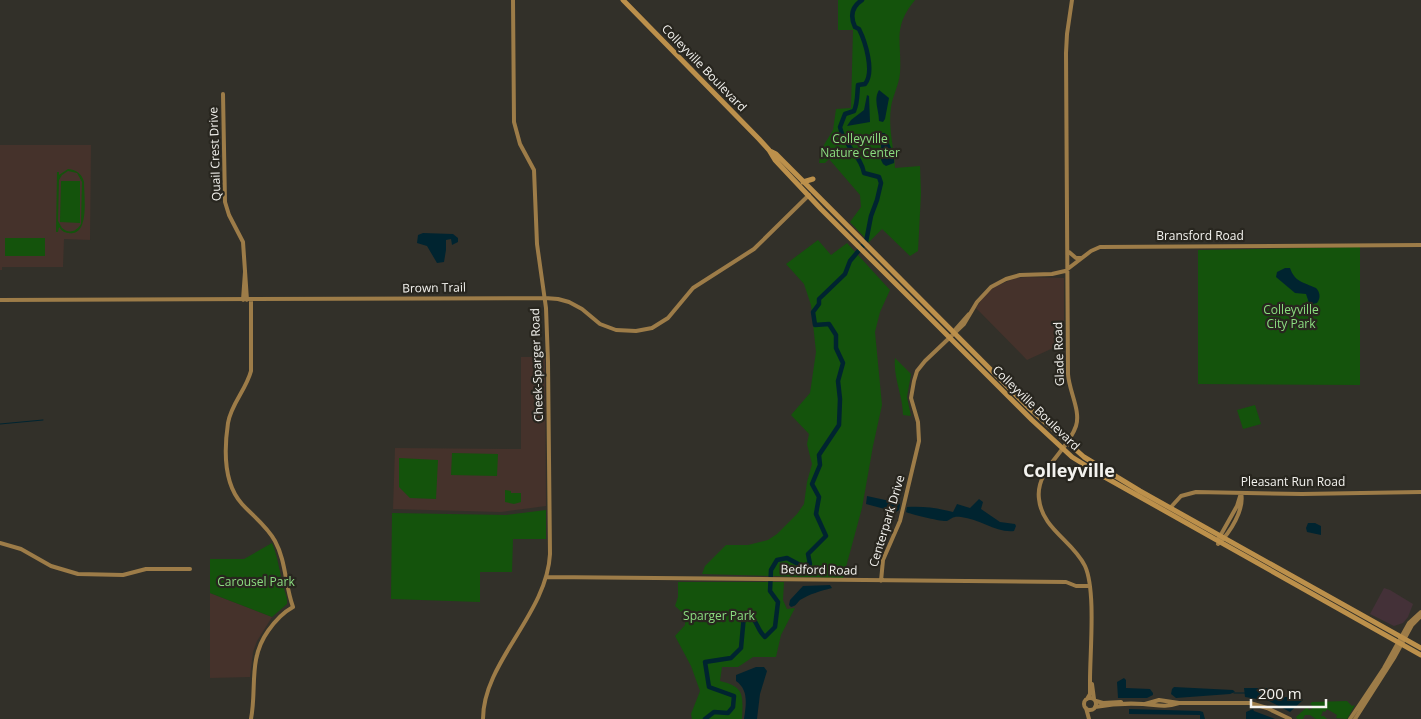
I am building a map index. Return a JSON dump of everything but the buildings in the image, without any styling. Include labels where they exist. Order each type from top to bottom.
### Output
[{"type":"main road","name":"Colleyville Boulevard","points":[[623,0],[769,150],[775,160],[812,189],[850,234]]},
{"type":"main road","name":"Colleyville Boulevard","points":[[790,172],[809,195],[876,258],[1063,448],[1084,465],[1421,648]]},
{"type":"main road","points":[[804,182],[813,179]]},
{"type":"main road","points":[[809,195],[812,189]]},
{"type":"main road","name":"Colleyville Boulevard","points":[[876,258],[952,335]]},
{"type":"main road","name":"Colleyville Boulevard","points":[[1016,399],[1067,443],[1100,468],[1171,507],[1221,539]]},
{"type":"main road","name":"Colleyville Boulevard","points":[[1293,579],[1421,655]]},
{"type":"street","name":"Cheek-Sparger Road","points":[[483,719],[486,695],[494,676],[528,617],[547,577],[550,554],[548,362],[545,298],[537,244],[536,181],[534,170],[520,144],[514,122],[513,0]]},
{"type":"street","name":"Glade Road","points":[[1072,0],[1066,53],[1068,384],[1077,410],[1077,420],[1076,427],[1067,443],[1042,479],[1038,498],[1046,519],[1081,558],[1086,568],[1090,586],[1090,694],[1084,703],[1090,719]]},
{"type":"street","name":"Quail Crest Drive","points":[[223,94],[225,202],[229,215],[243,242],[251,371],[229,417],[227,470],[231,486],[240,502],[270,532],[275,540],[282,558],[287,588],[293,607],[274,622],[258,647],[254,668],[251,719]]},
{"type":"street","name":"Brown Trail","points":[[0,300],[545,298],[569,302],[582,309],[600,324],[616,330],[636,331],[652,328],[668,318],[692,288],[754,248],[809,195]]},
{"type":"street","name":"Bransford Road","points":[[1068,270],[1081,258],[1100,247],[1421,245]]},
{"type":"street","points":[[1068,247],[1069,253],[1072,256],[1081,258]]},
{"type":"street","name":"Centerpark Drive","points":[[881,581],[883,560],[900,521],[919,441],[918,422],[911,398],[914,381],[922,365],[964,324],[980,298],[991,287],[1011,277],[1020,275],[1052,274],[1068,270]]},
{"type":"street","name":"Pleasant Run Road","points":[[1171,507],[1178,498],[1190,492],[1421,492]]},
{"type":"street","points":[[1221,539],[1237,506],[1241,493]]},
{"type":"street","points":[[0,543],[21,549],[51,566],[78,574],[123,575],[146,569],[190,569]]},
{"type":"street","name":"Bedford Road","points":[[547,577],[1066,582],[1076,586],[1090,586]]},
{"type":"street","points":[[1350,719],[1377,682],[1403,637],[1421,612]]},
{"type":"street","points":[[1415,619],[1421,616]]},
{"type":"street","name":"Glade Road","points":[[1090,680],[1095,700],[1090,719]]},
{"type":"street","points":[[1087,699],[1092,698],[1103,703],[1116,702],[1123,704]]},
{"type":"street","points":[[1086,708],[1089,710],[1123,704],[1165,706],[1179,703],[1254,704],[1290,719]]},
{"type":"street","points":[[1355,719],[1361,705]]},
{"type":"shaded area","points":[[0,145],[91,145],[90,240],[64,239],[63,267],[2,267],[2,270],[0,270]]},
{"type":"shaded area","points":[[1015,278],[1064,278],[1064,343],[1027,360],[976,308],[986,293],[995,287]]},
{"type":"shaded area","points":[[521,357],[545,357],[546,506],[501,512],[393,509],[395,448],[521,449]]},
{"type":"shaded area","points":[[1384,588],[1413,604],[1408,617],[1403,623],[1394,626],[1370,614]]},
{"type":"shaded area","points":[[210,593],[272,617],[257,641],[253,652],[250,677],[210,678]]},
{"type":"green space","name":"Colleyville Nature Center","points":[[838,0],[915,0],[903,19],[901,27],[900,73],[890,115],[895,168],[920,166],[921,193],[918,251],[910,256],[882,229],[869,242],[850,222],[861,207],[860,195],[829,159],[825,163],[819,163],[821,150],[833,130],[836,109],[851,108],[853,30],[838,30]]},
{"type":"green space","points":[[68,169],[76,171],[84,182],[84,219],[78,231],[73,233],[65,232],[59,227],[58,232],[56,232],[57,172],[59,172],[59,175]],"holes":[[[68,171],[77,173],[82,182],[81,224],[75,230],[70,231],[62,228],[58,221],[59,180]]]},
{"type":"green space","points":[[61,181],[80,181],[80,223],[60,222]]},
{"type":"green space","points":[[5,238],[45,238],[45,256],[5,256]]},
{"type":"green space","points":[[818,240],[831,255],[847,243],[890,290],[880,312],[875,332],[882,405],[862,508],[843,578],[702,574],[705,566],[726,545],[748,545],[768,540],[777,534],[797,514],[804,504],[812,464],[807,444],[809,434],[791,415],[810,393],[816,352],[811,305],[804,284],[786,264]]},
{"type":"green space","name":"Colleyville City Park","points":[[1360,247],[1360,385],[1198,384],[1198,250]]},
{"type":"green space","points":[[895,358],[911,374],[907,397],[911,416],[903,415],[895,372]]},
{"type":"green space","points":[[1255,405],[1261,424],[1243,429],[1237,410]]},
{"type":"green space","points":[[452,453],[498,454],[497,476],[451,475]]},
{"type":"green space","points":[[399,458],[438,460],[436,499],[410,498],[399,487]]},
{"type":"green space","points":[[505,490],[511,491],[511,493],[521,493],[521,502],[514,504],[505,502]]},
{"type":"green space","points":[[546,510],[546,539],[513,539],[512,572],[480,572],[480,602],[391,599],[392,513],[506,515]]},
{"type":"green space","name":"Carousel Park","points":[[272,543],[287,604],[272,617],[210,593],[210,559],[244,559]]},
{"type":"green space","name":"Sparger Park","points":[[678,582],[784,582],[783,600],[787,609],[795,608],[781,635],[776,657],[753,657],[738,667],[722,667],[720,681],[734,686],[741,693],[742,719],[692,719],[691,714],[700,691],[691,666],[675,636],[685,625],[685,615],[675,606],[678,597]]},
{"type":"green space","points":[[1347,701],[1352,706],[1355,705],[1347,719],[1336,718],[1337,715],[1327,709],[1325,712],[1323,711],[1321,716],[1327,719],[1316,719],[1310,715],[1305,715],[1303,719],[1297,719],[1296,717],[1306,708],[1310,707],[1308,708],[1309,710],[1312,709],[1310,704],[1312,702]]},
{"type":"water","points":[[879,90],[889,98],[883,122],[879,121],[876,98]]},
{"type":"water","points":[[867,95],[869,96],[870,122],[847,126],[851,120],[864,110]]},
{"type":"water","points":[[882,133],[885,133],[894,159],[894,163],[886,166],[881,160]]},
{"type":"water","points":[[423,233],[453,234],[458,238],[458,242],[452,245],[451,239],[446,240],[444,262],[437,263],[427,246],[417,243],[418,235]]},
{"type":"water","points":[[1290,268],[1294,276],[1300,281],[1316,288],[1320,295],[1317,303],[1309,303],[1306,294],[1295,293],[1276,277],[1277,272]]},
{"type":"water","points":[[867,496],[899,503],[899,510],[896,512],[866,504]]},
{"type":"water","points":[[979,499],[983,502],[981,509],[1000,522],[1015,524],[1014,531],[1001,530],[968,518],[954,517],[944,521],[906,512],[907,507],[913,507],[953,512],[957,504],[970,508]]},
{"type":"water","points":[[1308,523],[1315,523],[1321,526],[1321,535],[1307,532]]},
{"type":"water","points":[[830,585],[832,588],[808,596],[800,600],[793,607],[789,605],[790,600],[803,586]]},
{"type":"water","points":[[756,667],[764,667],[767,671],[760,694],[757,719],[744,719],[745,693],[736,681],[736,675]]},
{"type":"water","points":[[1124,678],[1126,680],[1126,688],[1150,689],[1153,695],[1147,698],[1118,698],[1117,682]]},
{"type":"water","points":[[1174,687],[1233,690],[1235,692],[1176,698],[1171,694]]},
{"type":"water","points":[[1244,688],[1270,688],[1271,693],[1277,697],[1301,697],[1303,700],[1290,712],[1269,701],[1245,697]]},
{"type":"water","points":[[1129,709],[1200,711],[1203,712],[1205,719],[1200,719],[1200,715],[1129,714]]},
{"type":"water","points":[[1253,709],[1275,719],[1246,719],[1246,712]]},
{"type":"waterway","points":[[705,719],[714,712],[728,713],[733,707],[734,696],[709,687],[705,662],[731,658],[741,648],[744,615],[748,614],[752,617],[765,637],[775,627],[778,602],[770,591],[771,570],[777,560],[787,558],[802,566],[810,564],[808,554],[826,536],[816,514],[819,497],[812,484],[820,465],[819,455],[839,425],[840,399],[838,381],[843,363],[836,348],[836,335],[829,324],[815,325],[813,312],[819,304],[819,299],[845,274],[850,261],[866,242],[871,216],[881,183],[879,177],[864,173],[840,127],[845,114],[854,111],[858,85],[865,84],[868,79],[868,56],[859,29],[855,27],[852,19],[852,12],[862,0]]},
{"type":"waterway","points":[[0,424],[43,420]]},
{"type":"waterway","points":[[1234,693],[1245,693]]},
{"type":"district","name":"Colleyville","points":[[1069,471]]}]
